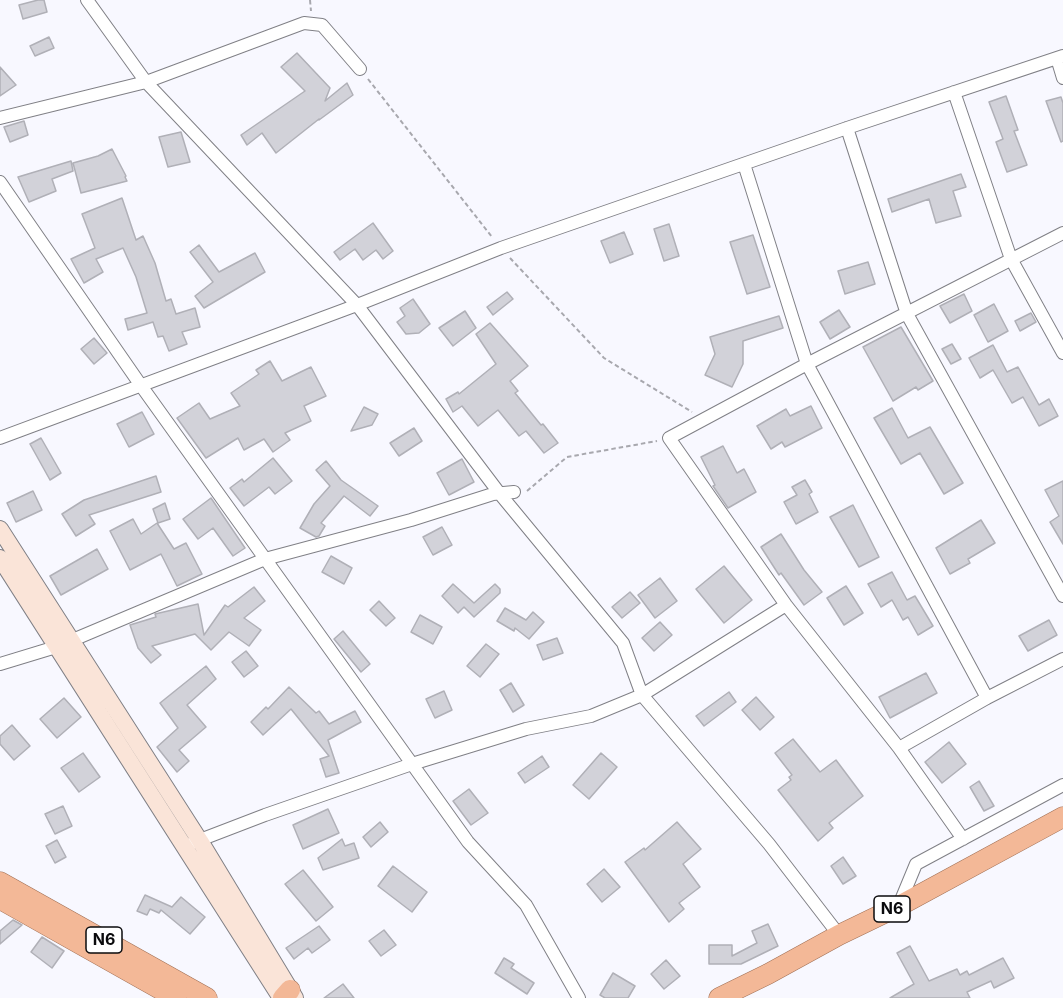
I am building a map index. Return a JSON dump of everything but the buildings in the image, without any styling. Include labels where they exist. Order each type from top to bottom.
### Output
[{"type":"highway","name":"N6","points":[[719,998],[899,906],[1063,817]]},
{"type":"highway","name":"N6","points":[[0,882],[207,998]]},
{"type":"highway","name":"N6","points":[[2,903],[176,998]]},
{"type":"main road","points":[[0,529],[63,644]]},
{"type":"main road","points":[[0,558],[63,644],[192,843],[287,996]]},
{"type":"street","points":[[87,0],[146,82],[357,305],[500,494],[623,643],[642,695],[769,844],[839,935]]},
{"type":"street","points":[[0,118],[146,82],[304,23],[322,25],[360,69]]},
{"type":"street","points":[[0,438],[142,387],[501,248],[847,128],[1060,57],[1063,78]]},
{"type":"street","points":[[954,92],[1011,259],[1063,353]]},
{"type":"street","points":[[847,128],[907,314],[1063,596]]},
{"type":"street","points":[[744,164],[807,364],[987,698]]},
{"type":"street","points":[[0,182],[142,387],[468,842],[526,905],[579,998]]},
{"type":"street","points":[[963,839],[899,748],[786,605],[669,438],[807,364],[1063,233]]},
{"type":"street","points":[[0,664],[63,644],[265,560],[514,492]]},
{"type":"street","points":[[192,843],[412,764],[526,729],[591,716],[642,695],[786,605]]},
{"type":"street","points":[[899,748],[987,698],[1063,659]]},
{"type":"street","points":[[899,906],[916,864],[1063,785]]},
{"type":"street","points":[[2,903],[28,897]]},
{"type":"path","points":[[360,69],[501,248],[604,358],[704,419]]},
{"type":"path","points":[[514,492],[527,491],[567,457],[669,438]]}]
